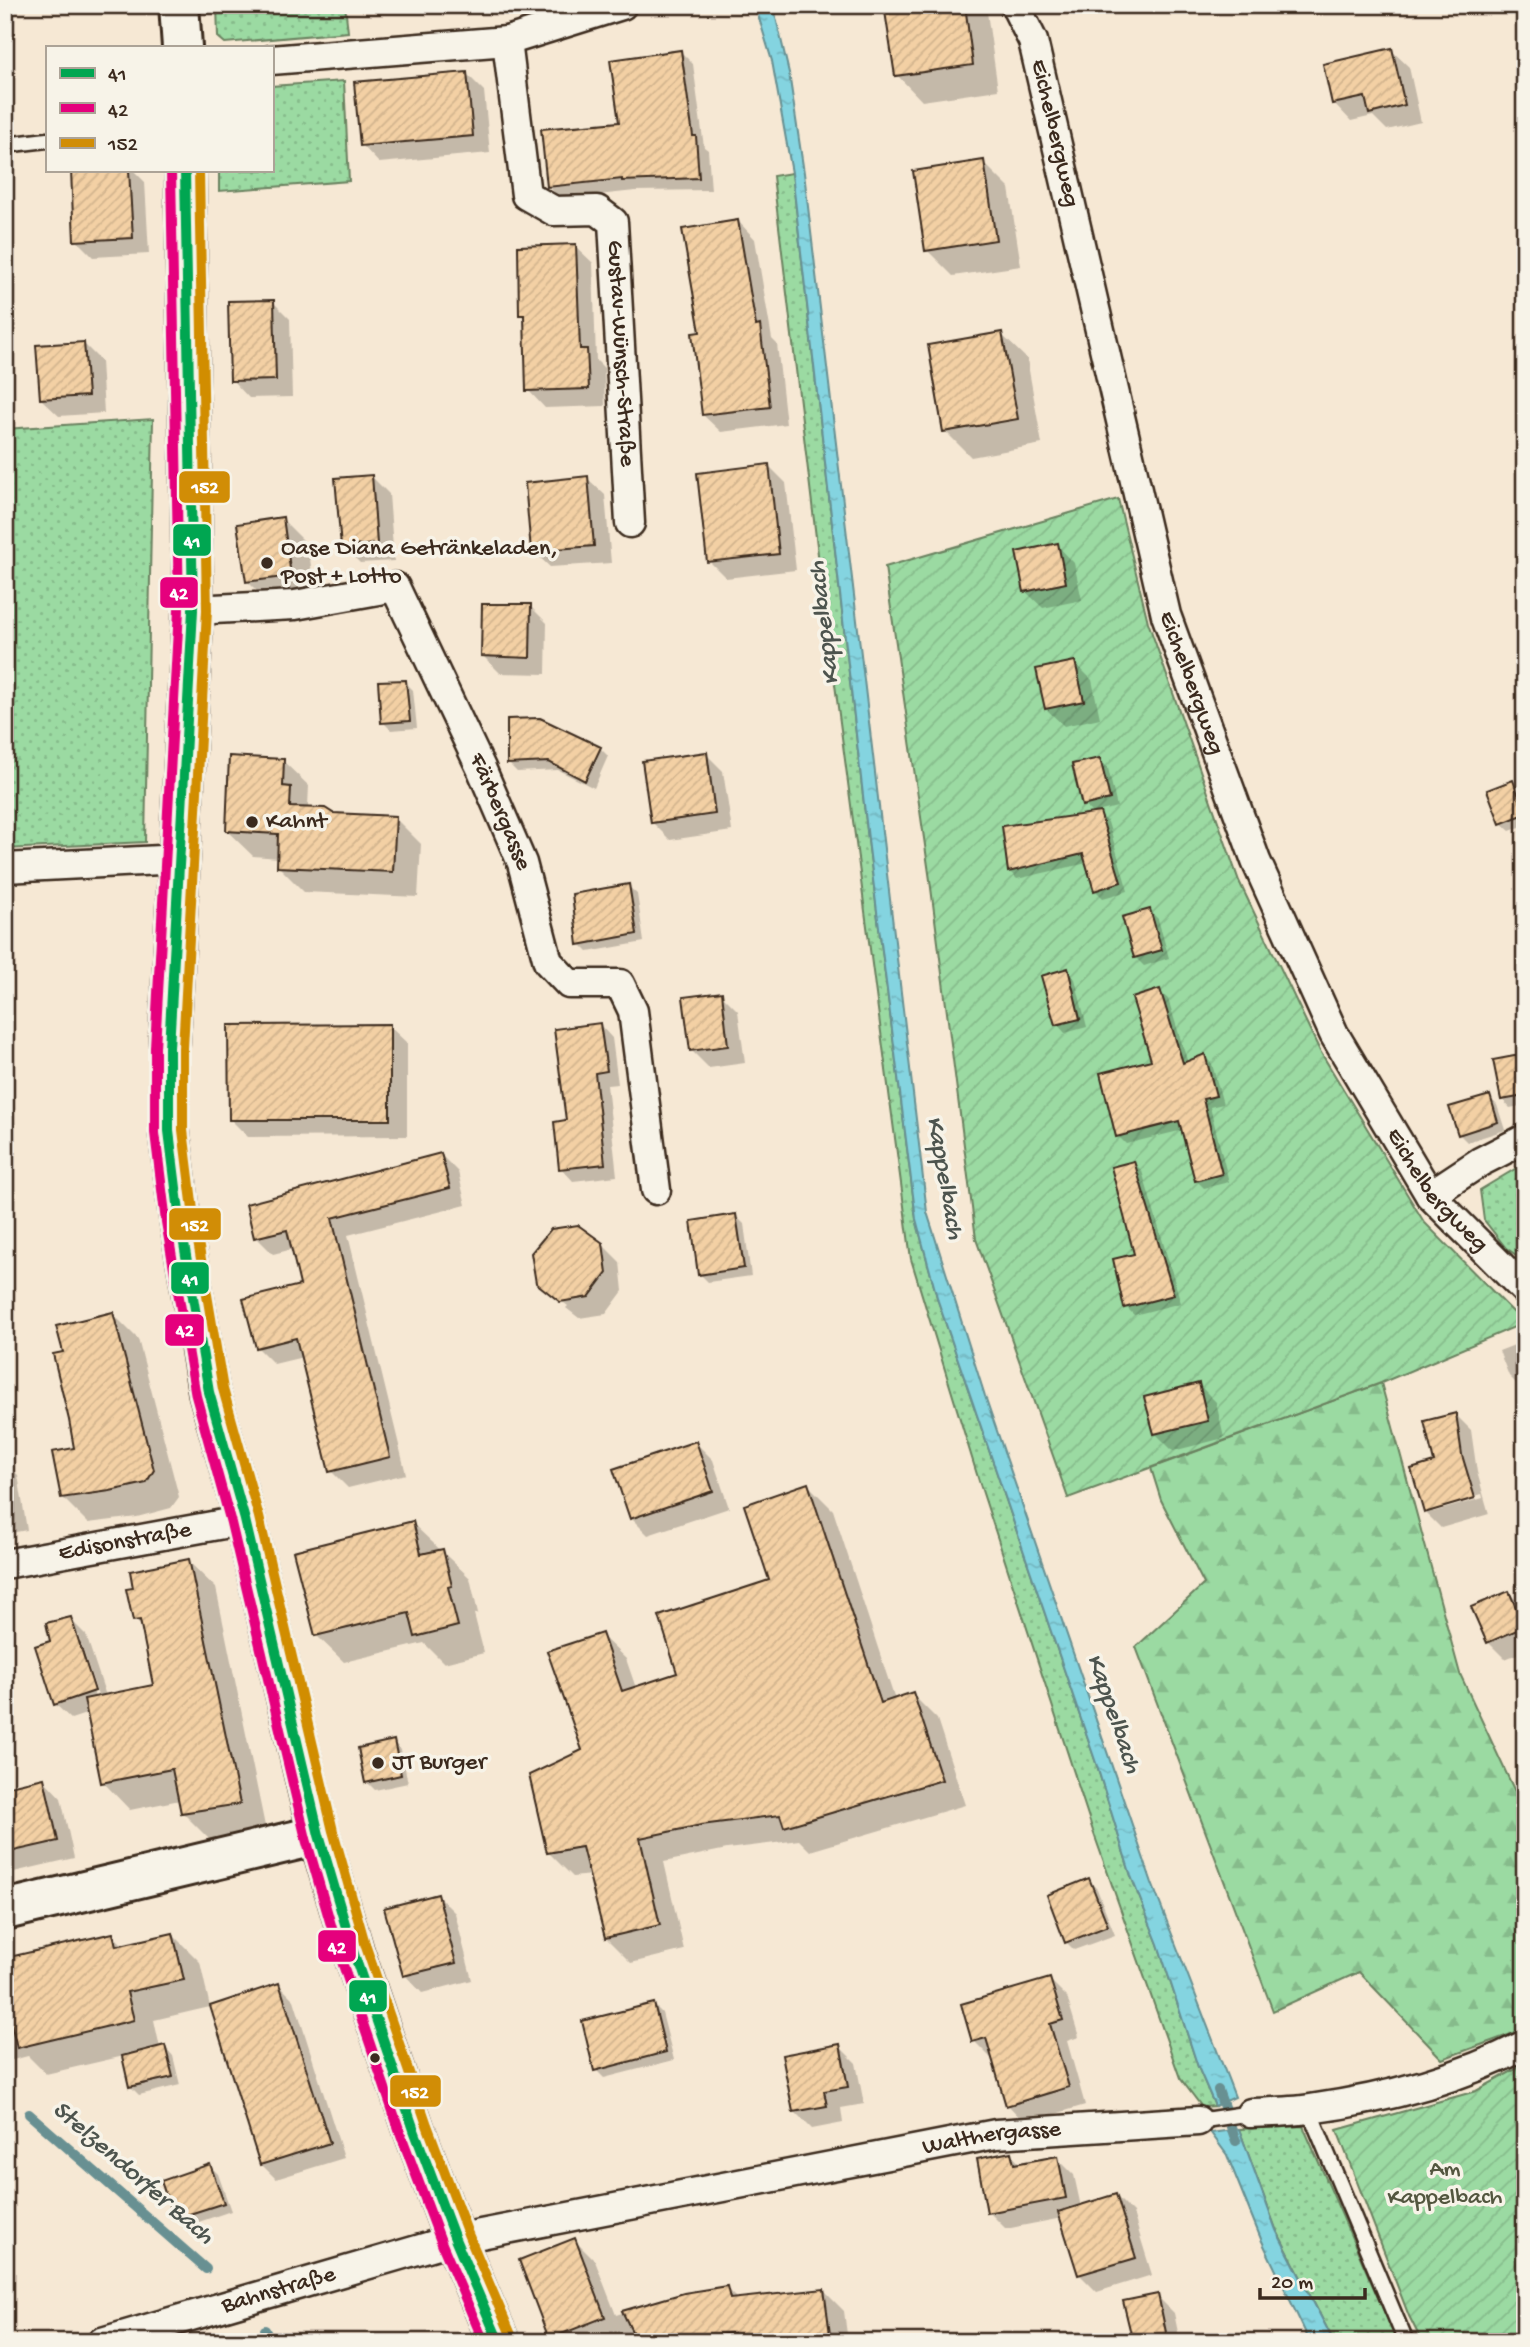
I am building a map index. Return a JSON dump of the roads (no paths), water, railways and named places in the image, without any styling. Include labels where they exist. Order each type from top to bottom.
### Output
[{"type":"main road","points":[[179,5],[182,46]]},
{"type":"main road","points":[[185,172],[194,610],[169,1048],[169,1131],[180,1220],[209,1392],[245,1520],[320,1835],[362,1977],[414,2130],[499,2342]]},
{"type":"main road","points":[[5,1910],[320,1835]]},
{"type":"street","points":[[273,61],[507,41],[622,5]]},
{"type":"street","name":"Eichelbergweg","points":[[1015,5],[1033,41],[1166,615],[1256,862],[1334,1034],[1430,1195],[1525,1290]]},
{"type":"street","name":"Gustav-Wünsch-Straße","points":[[507,41],[526,195],[554,211],[597,210],[613,222],[630,523]]},
{"type":"street","name":"Färbergasse","points":[[194,610],[295,605],[395,587],[481,768],[522,863],[548,962],[569,984],[620,984],[633,1012],[656,1190]]},
{"type":"street","points":[[5,868],[180,859]]},
{"type":"street","points":[[1430,1195],[1480,1161],[1525,1139]]},
{"type":"street","name":"Edisonstraße","points":[[5,1564],[245,1520]]},
{"type":"street","name":"Walthergasse","points":[[1251,2113],[1309,2110],[1408,2090],[1492,2062],[1525,2045]]},
{"type":"street","name":"Walthergasse","points":[[456,2239],[996,2134],[1198,2121]]},
{"type":"street","name":"Bahnstraße","points":[[102,2342],[456,2239]]},
{"type":"lane","points":[[5,145],[46,140]]},
{"type":"lane","points":[[1309,2110],[1406,2342]]},
{"type":"lane","name":"Walthergasse","points":[[1198,2121],[1251,2113]]},
{"type":"water","points":[[755,5],[773,5],[789,73],[804,173],[927,1212],[985,1396],[1152,1883],[1235,2097],[1215,2106],[1198,2067],[1158,1944],[1131,1876],[1096,1763],[938,1301],[916,1219],[869,848],[792,173],[772,61]]},
{"type":"water","points":[[1239,2129],[1276,2230],[1334,2342],[1310,2342],[1261,2239],[1227,2155],[1211,2133]]},
{"type":"waterway","name":"Kappelbach","points":[[1218,2090],[1236,2141]]},
{"type":"waterway","name":"Stelzendorfer Bach","points":[[29,2114],[206,2269]]},
{"type":"waterway","name":"Stelzendorfer Bach","points":[[265,2330],[270,2342]]},
{"type":"place","name":"Oase Diana Getränkeladen, Post + Lotto","points":[[267,563]]},
{"type":"place","name":"Kahnt","points":[[252,822]]},
{"type":"place","name":"JT Burger","points":[[378,1763]]},
{"type":"park label","name":"Am Kappelbach","points":[[1445,2184]]}]
